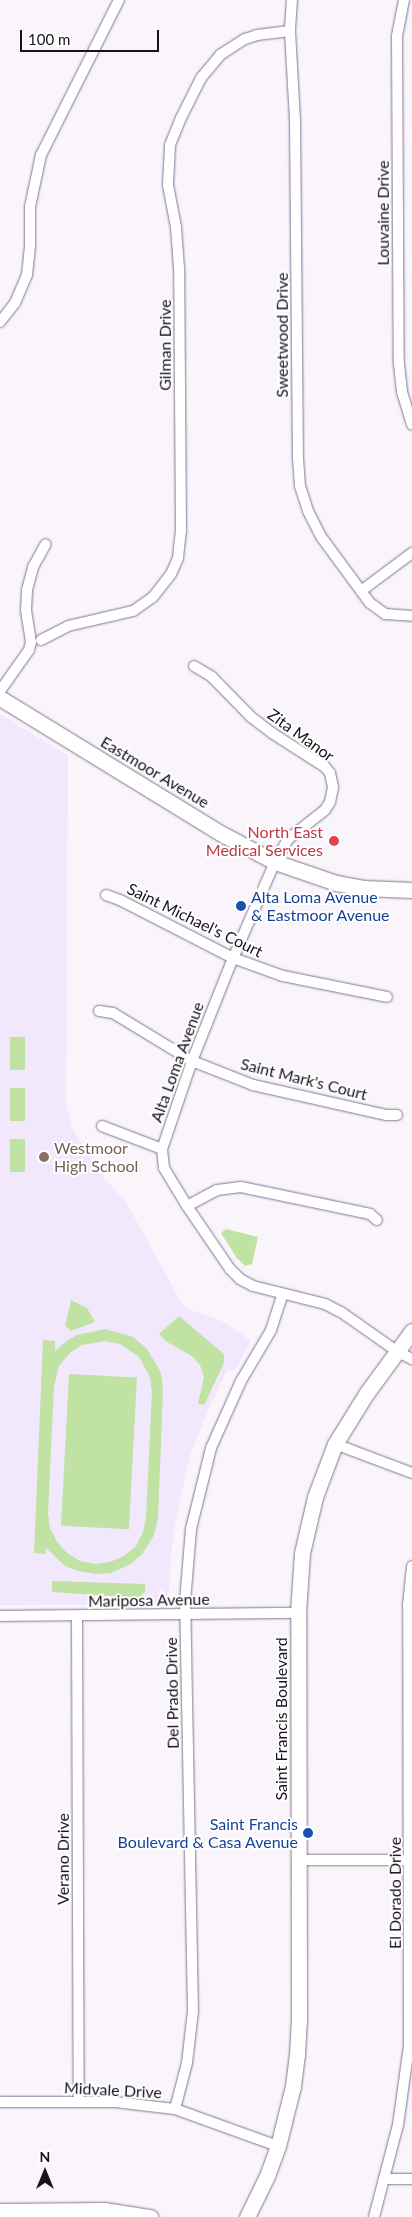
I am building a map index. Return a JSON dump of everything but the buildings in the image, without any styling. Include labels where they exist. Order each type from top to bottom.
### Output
[{"type":"street","points":[[0,322],[15,303],[27,275],[30,252],[30,207],[41,155],[119,0]]},
{"type":"street","name":"Sweetwood Drive","points":[[292,0],[290,31],[295,120],[300,479],[303,498],[314,524],[370,603],[385,614],[412,616]]},
{"type":"street","name":"Louvaine Drive","points":[[404,0],[397,36],[400,364],[402,392],[412,425]]},
{"type":"street","name":"Gilman Drive","points":[[36,641],[68,626],[133,611],[153,597],[171,574],[178,558],[181,531],[179,268],[176,227],[168,185],[170,145],[201,78],[220,55],[232,45],[251,37],[290,31]]},
{"type":"street","points":[[0,691],[36,641],[26,610],[27,590],[33,568],[46,544]]},
{"type":"street","points":[[361,591],[412,553]]},
{"type":"street","name":"Zita Manor","points":[[194,666],[212,677],[238,704],[272,733],[325,767],[332,780],[333,794],[325,810],[288,839],[275,862]]},
{"type":"street","name":"Eastmoor Avenue","points":[[0,698],[224,835],[275,862],[336,883],[364,888],[412,890]]},
{"type":"street","name":"Alta Loma Avenue","points":[[275,862],[233,958],[192,1061],[162,1149],[164,1168],[187,1206],[230,1269],[240,1279],[254,1286],[325,1304],[341,1312],[398,1352],[412,1359]]},
{"type":"street","name":"Saint Michael's Court","points":[[106,895],[120,900],[233,958],[283,976],[387,997]]},
{"type":"street","name":"Saint Mark's Court","points":[[99,1011],[113,1013],[192,1061],[253,1085],[386,1116],[397,1115]]},
{"type":"street","points":[[102,1126],[162,1149]]},
{"type":"street","points":[[187,1206],[217,1190],[241,1187],[370,1214],[377,1220]]},
{"type":"street","name":"Del Prado Drive","points":[[175,2109],[187,2063],[194,2011],[185,1615],[191,1529],[211,1448],[241,1381],[271,1330],[283,1294]]},
{"type":"street","name":"Saint Francis Boulevard","points":[[247,2217],[268,2176],[278,2146],[292,2094],[297,2055],[299,2022],[298,1613],[300,1576],[307,1526],[323,1472],[335,1444],[366,1394],[412,1331]]},
{"type":"street","points":[[335,1444],[412,1473]]},
{"type":"street","name":"El Dorado Drive","points":[[374,2217],[398,2125],[409,2072],[411,1794],[408,1605],[412,1566]]},
{"type":"street","name":"Mariposa Avenue","points":[[0,1616],[298,1613]]},
{"type":"street","name":"Verano Drive","points":[[77,1616],[79,2102]]},
{"type":"street","points":[[299,1860],[410,1860]]},
{"type":"street","name":"Midvale Drive","points":[[0,2102],[115,2102],[175,2109],[278,2146]]},
{"type":"street","points":[[384,2179],[412,2179]]},
{"type":"street","points":[[0,2211],[104,2210],[150,2217]]},
{"type":"shaded area","name":"Westmoor High School","points":[[0,714],[68,756],[66,1103],[72,1128],[95,1168],[126,1202],[181,1302],[188,1309],[222,1321],[251,1341],[235,1370],[227,1371],[209,1408],[190,1456],[173,1533],[168,1605],[0,1605]]},
{"type":"green space","points":[[10,1037],[25,1037],[25,1070],[10,1070]]},
{"type":"green space","points":[[10,1088],[25,1088],[25,1121],[10,1121]]},
{"type":"green space","points":[[10,1139],[25,1139],[25,1172],[10,1172]]},
{"type":"green space","points":[[226,1229],[258,1237],[252,1264],[245,1266],[236,1257],[221,1233]]},
{"type":"green space","points":[[71,1300],[87,1308],[95,1322],[71,1331],[65,1326]]},
{"type":"green space","points":[[179,1316],[224,1354],[224,1363],[204,1405],[198,1404],[204,1377],[200,1365],[192,1356],[167,1342],[159,1334]]},
{"type":"green space","points":[[105,1329],[133,1337],[147,1349],[161,1373],[163,1392],[158,1518],[154,1535],[143,1553],[131,1564],[111,1573],[96,1574],[78,1571],[65,1566],[46,1548],[46,1554],[34,1553],[43,1340],[55,1341],[55,1351],[77,1335]],"holes":[[[105,1341],[120,1344],[139,1357],[150,1377],[152,1392],[146,1517],[143,1532],[136,1546],[124,1556],[110,1562],[95,1564],[80,1561],[67,1553],[57,1542],[50,1528],[48,1513],[54,1386],[59,1366],[70,1353],[82,1345]]]},
{"type":"green space","points":[[69,1374],[137,1378],[129,1529],[61,1526]]},
{"type":"green space","points":[[52,1581],[145,1584],[145,1592],[138,1598],[52,1592]]},
{"type":"place","name":"North East Medical Services","points":[[334,841]]},
{"type":"place","name":"Alta Loma Avenue & Eastmoor Avenue","points":[[241,906]]},
{"type":"place","name":"Westmoor High School","points":[[44,1157]]},
{"type":"place","name":"Saint Francis Boulevard & Casa Avenue","points":[[308,1833]]}]
